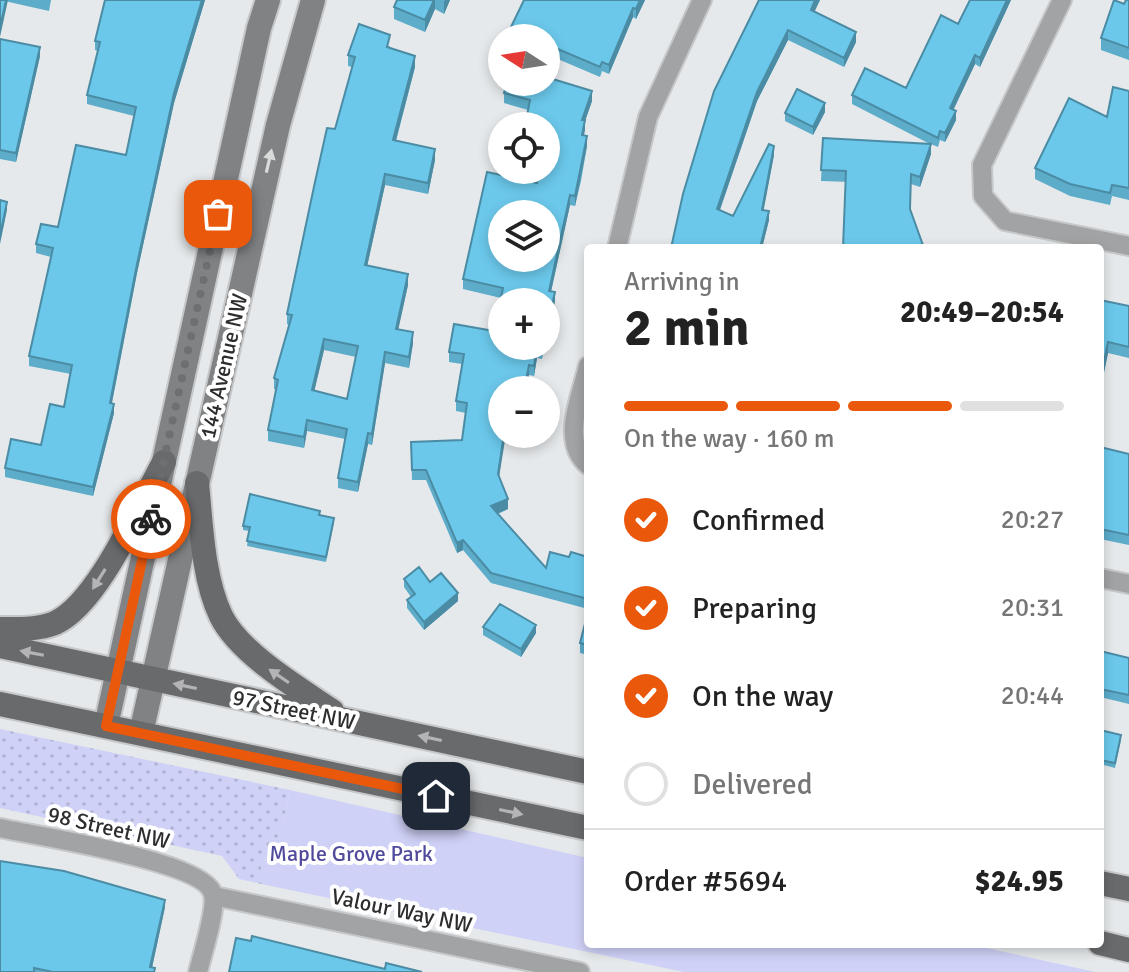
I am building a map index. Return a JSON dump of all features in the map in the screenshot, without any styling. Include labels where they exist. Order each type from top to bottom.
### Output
[{"type":"main road","points":[[0,629],[38,628],[55,622],[87,596],[164,462]]},
{"type":"main road","points":[[197,483],[204,552],[221,617],[265,667],[344,719]]},
{"type":"main road","name":"97 Street NW","points":[[0,646],[584,771]]},
{"type":"main road","points":[[0,704],[584,827]]},
{"type":"main road","points":[[1104,884],[1129,889]]},
{"type":"main road","points":[[1104,944],[1129,950]]},
{"type":"street","name":"144 Avenue NW","points":[[106,726],[268,0]]},
{"type":"street","name":"144 Avenue NW","points":[[141,733],[278,125],[313,0]]},
{"type":"street","points":[[618,244],[648,117],[702,0]]},
{"type":"street","points":[[1062,0],[982,165],[983,196],[1005,221],[1129,246]]},
{"type":"street","points":[[584,383],[573,429],[578,457],[584,462]]},
{"type":"street","points":[[1104,579],[1129,584]]},
{"type":"street","name":"98 Street NW","points":[[0,828],[171,865],[210,888]]},
{"type":"street","points":[[198,972],[210,888]]},
{"type":"street","name":"Valour Way NW","points":[[210,888],[498,964],[580,972]]},
{"type":"green space","points":[[0,729],[290,790],[282,830],[261,867],[266,885],[239,879],[222,856],[0,808]]},
{"type":"green space","name":"Maple Grove Park","points":[[290,790],[584,857],[584,948],[987,948],[1095,972],[684,972],[266,885],[261,867],[282,830]]},
{"type":"building","points":[[0,0],[6,0],[0,28]]},
{"type":"building","points":[[105,0],[202,0],[174,93],[110,403],[114,404],[93,487],[5,468],[11,439],[41,445],[50,404],[64,407],[72,365],[29,356],[53,248],[36,244],[41,224],[58,227],[76,145],[126,155],[136,107],[87,95],[100,42],[95,41]]},
{"type":"building","points":[[397,0],[434,0],[425,20],[394,7]]},
{"type":"building","points":[[524,0],[640,0],[636,9],[633,8],[609,65],[602,62],[600,67],[560,50],[560,24],[512,24]]},
{"type":"building","points":[[759,0],[815,0],[811,10],[856,32],[844,58],[788,30],[757,92],[717,209],[733,216],[769,144],[774,146],[762,210],[769,211],[761,244],[672,244],[683,194],[714,91]]},
{"type":"building","points":[[970,0],[1007,0],[980,58],[975,55],[950,108],[956,111],[945,133],[940,131],[938,138],[852,95],[865,68],[906,88],[941,15],[958,24]]},
{"type":"building","points":[[1114,0],[1124,4],[1129,0],[1129,48],[1101,38]]},
{"type":"building","points":[[359,24],[390,35],[387,47],[415,56],[393,140],[435,149],[428,183],[385,174],[365,265],[408,274],[396,329],[413,332],[409,357],[385,352],[372,434],[368,433],[358,482],[338,478],[347,429],[307,420],[304,437],[268,430],[278,380],[274,378],[292,315],[287,314],[327,128],[335,129],[355,57],[348,55]],"holes":[[[324,339],[358,346],[347,399],[312,390]]]},
{"type":"building","points":[[0,39],[40,47],[16,153],[0,150]]},
{"type":"building","points":[[560,81],[592,91],[582,120],[585,120],[582,135],[587,136],[575,196],[570,195],[560,241],[560,200],[488,200],[488,272],[553,272],[550,288],[503,288],[463,279],[487,172],[488,184],[560,184],[560,112],[528,112],[530,100],[515,96],[560,96]]},
{"type":"building","points":[[1113,87],[1129,91],[1129,188],[1112,185],[1110,193],[1070,184],[1035,168],[1069,98],[1107,117]]},
{"type":"building","points":[[797,89],[825,103],[813,127],[785,113]]},
{"type":"building","points":[[823,138],[931,144],[920,177],[911,174],[910,209],[923,244],[843,244],[846,171],[821,170]]},
{"type":"building","points":[[0,200],[7,202],[0,236]]},
{"type":"building","points":[[1104,301],[1129,306],[1129,347],[1108,342],[1104,361]]},
{"type":"building","points":[[454,324],[488,330],[488,360],[535,360],[534,366],[529,365],[527,376],[488,376],[488,448],[502,448],[498,474],[508,499],[491,506],[546,568],[550,552],[569,557],[571,552],[584,556],[584,598],[491,573],[463,540],[457,543],[426,470],[412,470],[411,442],[462,440],[467,403],[456,401],[464,354],[449,352]]},
{"type":"building","points":[[1104,448],[1129,454],[1129,535],[1104,530]]},
{"type":"building","points":[[250,494],[320,511],[319,515],[334,518],[326,557],[247,541],[250,527],[243,526]]},
{"type":"building","points":[[419,567],[430,582],[441,573],[458,593],[424,622],[407,600],[415,594],[404,579]]},
{"type":"building","points":[[500,604],[536,625],[521,649],[483,627]]},
{"type":"building","points":[[1104,652],[1129,658],[1129,695],[1104,690]]},
{"type":"building","points":[[1104,731],[1121,735],[1115,763],[1104,761]]},
{"type":"building","points":[[0,861],[64,871],[165,900],[150,967],[155,968],[154,972],[53,972],[34,968],[34,972],[0,972]]},
{"type":"building","points":[[252,936],[385,969],[386,963],[422,972],[229,972],[236,938],[251,941]]},
{"type":"way so far","points":[[151,519],[218,214]]},
{"type":"route","points":[[151,519],[106,726],[436,796]]}]
